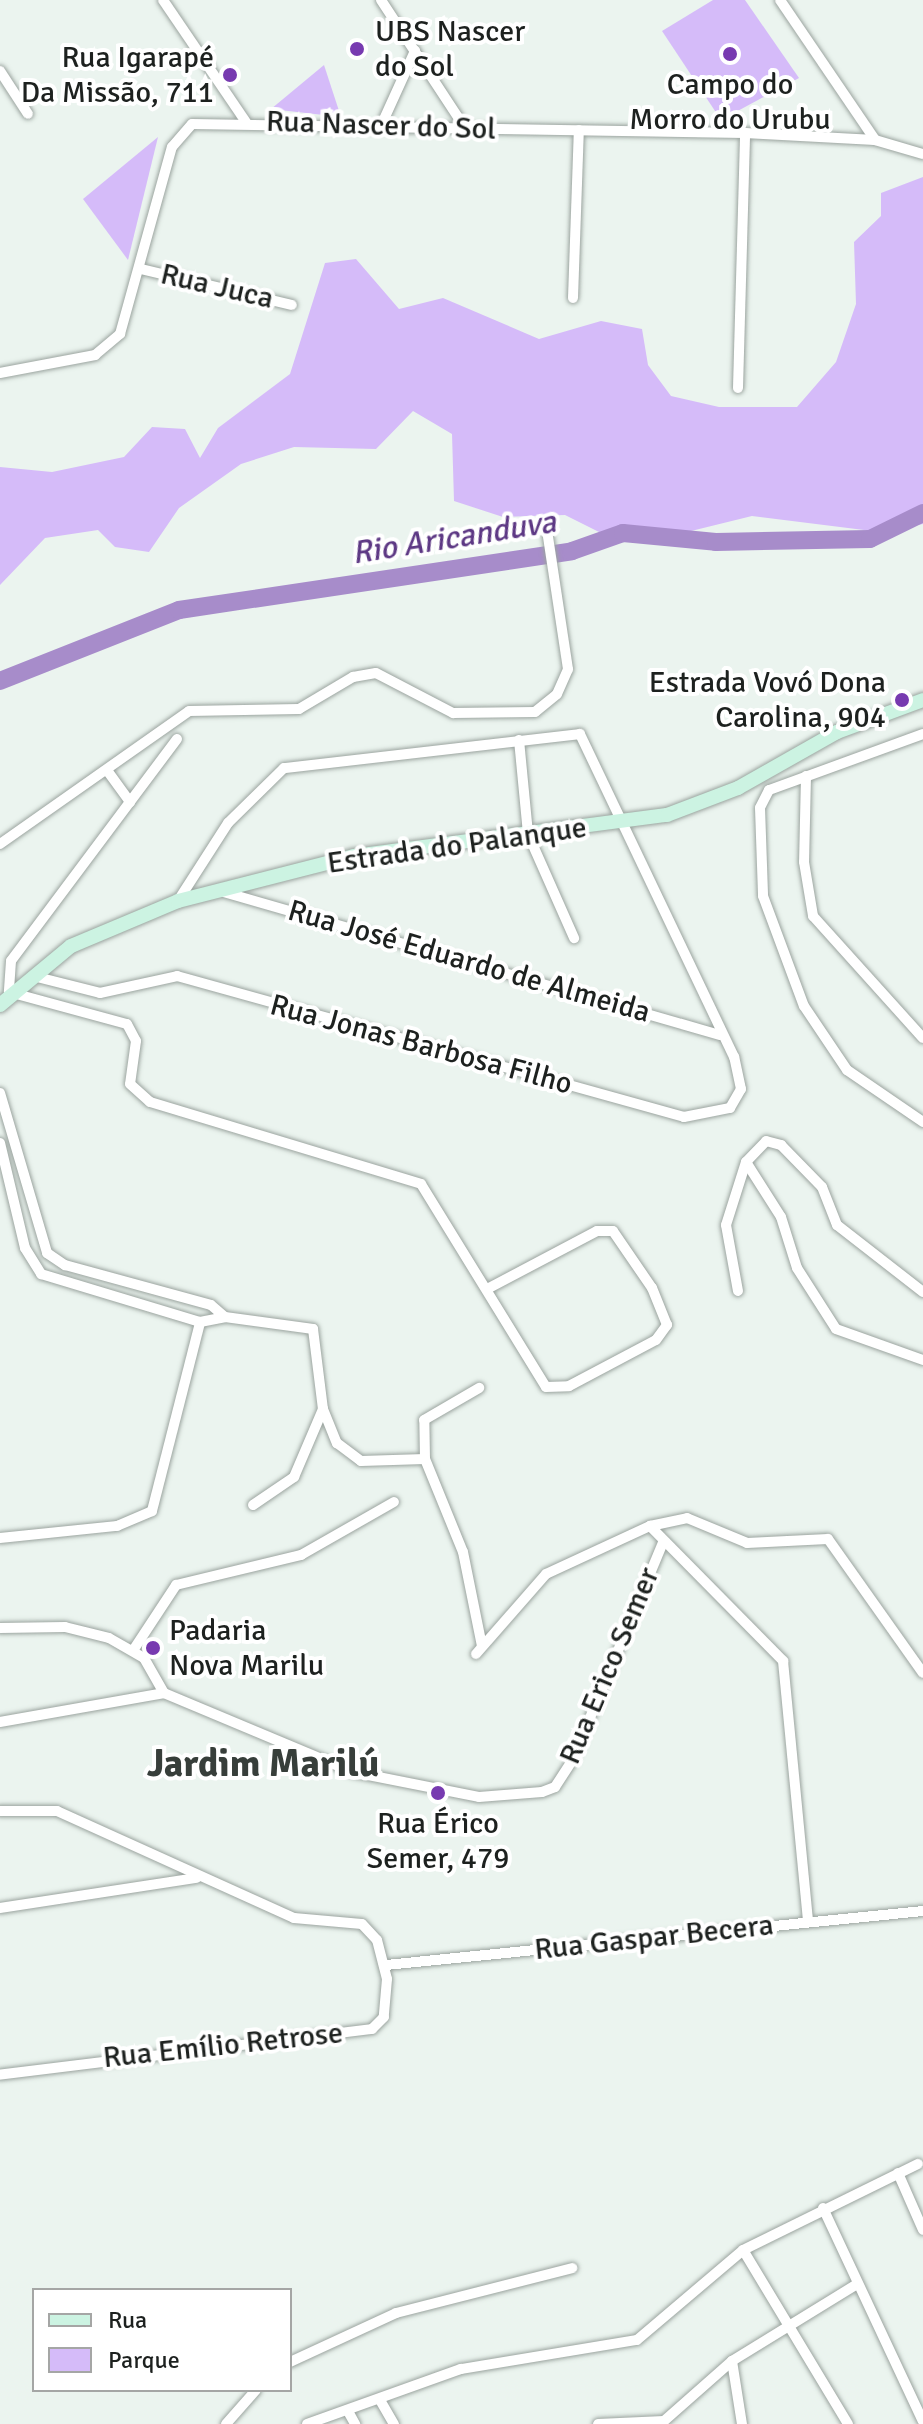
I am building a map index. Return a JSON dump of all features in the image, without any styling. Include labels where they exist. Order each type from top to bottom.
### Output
[{"type":"street","points":[[163,0],[246,122]]},
{"type":"street","points":[[381,0],[465,128]]},
{"type":"street","points":[[780,0],[875,140]]},
{"type":"street","points":[[380,128],[415,51]]},
{"type":"street","points":[[0,71],[28,114]]},
{"type":"street","name":"Rua Nascer do Sol","points":[[2,369],[81,359],[112,345],[141,269],[180,133],[200,122],[745,133],[875,140],[923,154]]},
{"type":"street","points":[[573,298],[579,130]]},
{"type":"street","points":[[738,388],[745,133]]},
{"type":"street","name":"Rua Juca","points":[[141,269],[292,305]]},
{"type":"street","points":[[0,844],[109,773],[189,711],[299,709],[362,674],[392,677],[453,713],[535,712],[557,694],[568,669],[546,524]]},
{"type":"street","name":"Estrada do Palanque","points":[[0,1005],[9,992],[92,935],[178,901],[354,856],[627,822],[727,793],[837,732],[923,700]]},
{"type":"street","points":[[923,734],[769,790],[760,808],[763,896],[804,1006],[847,1070],[923,1122]]},
{"type":"street","name":"Rua Jonas Barbosa Filho","points":[[33,976],[100,993],[177,976],[684,1117],[715,1116],[737,1099],[741,1080],[627,822],[584,736],[519,740]]},
{"type":"street","points":[[177,739],[11,961],[9,992],[127,1024],[136,1041],[130,1084],[150,1102],[421,1184],[543,1384],[554,1390],[656,1340],[667,1325],[645,1276],[613,1231],[597,1231],[487,1289]]},
{"type":"street","points":[[178,901],[207,850],[277,771],[519,740],[528,834],[574,938]]},
{"type":"street","points":[[109,773],[130,802]]},
{"type":"street","points":[[806,776],[804,862],[813,916],[923,1038]]},
{"type":"street","name":"Rua José Eduardo de Almeida","points":[[218,890],[720,1035]]},
{"type":"street","points":[[0,1093],[47,1253],[65,1265],[211,1305],[225,1317]]},
{"type":"street","points":[[738,1291],[726,1225],[746,1162],[766,1141],[781,1145],[822,1187],[837,1225],[923,1292]]},
{"type":"street","points":[[0,1143],[35,1269],[200,1322],[225,1317],[289,1323],[316,1332],[323,1409],[337,1443],[354,1459],[425,1459]]},
{"type":"street","points":[[746,1162],[781,1217],[797,1268],[836,1329],[923,1360]]},
{"type":"street","points":[[0,1538],[133,1521],[156,1506],[200,1322]]},
{"type":"street","points":[[479,1388],[424,1420],[425,1459],[463,1552],[479,1650],[546,1574],[650,1526],[687,1518],[747,1543],[824,1537],[923,1673]]},
{"type":"street","points":[[253,1505],[294,1477],[323,1409]]},
{"type":"street","points":[[134,1649],[176,1585],[301,1555],[394,1502]]},
{"type":"street","points":[[650,1526],[773,1648],[787,1673],[808,1922]]},
{"type":"street","name":"Rua Erico Semer","points":[[164,1693],[353,1772],[479,1797],[542,1792],[555,1787],[572,1761],[663,1542]]},
{"type":"street","points":[[0,1628],[65,1627],[134,1649],[164,1693],[0,1722]]},
{"type":"street","points":[[0,1811],[57,1811],[199,1878],[304,1922],[362,1924],[386,1965]]},
{"type":"street","points":[[0,1908],[199,1878]]},
{"type":"street","name":"Rua Gaspar Becera","points":[[386,1965],[923,1911]]},
{"type":"street","name":"Rua Emílio Retrose","points":[[0,2075],[372,2029],[384,2017],[386,1965]]},
{"type":"street","points":[[307,2424],[349,2413],[461,2369],[637,2340],[743,2250],[823,2208],[918,2164]]},
{"type":"street","points":[[898,2173],[923,2230]]},
{"type":"street","points":[[823,2208],[923,2421]]},
{"type":"street","points":[[743,2250],[848,2424]]},
{"type":"street","points":[[292,2361],[396,2313],[572,2268]]},
{"type":"street","points":[[601,2424],[659,2423],[675,2419],[732,2361],[857,2284]]},
{"type":"street","points":[[732,2361],[742,2424]]},
{"type":"street","points":[[226,2424],[254,2392]]},
{"type":"street","points":[[380,2400],[394,2424]]},
{"type":"street","points":[[349,2413],[355,2424]]},
{"type":"green space","name":"Campo do Morro do Urubu","points":[[713,0],[745,0],[799,78],[721,120],[662,31]]},
{"type":"green space","points":[[324,65],[341,117],[271,109]]},
{"type":"green space","points":[[158,137],[128,260],[83,199]]},
{"type":"green space","points":[[923,177],[923,524],[880,532],[752,516],[683,533],[607,536],[565,515],[503,517],[454,501],[452,434],[413,411],[376,449],[294,447],[241,464],[179,508],[149,552],[115,547],[98,530],[45,538],[0,585],[0,467],[52,472],[124,457],[152,427],[185,429],[200,458],[218,428],[290,374],[325,263],[356,259],[399,309],[443,298],[539,339],[601,321],[642,329],[648,365],[671,396],[719,407],[797,407],[836,362],[856,304],[854,242],[881,216],[881,193]]},
{"type":"waterway","name":"Rio Aricanduva","points":[[0,681],[179,610],[572,551],[623,533],[716,542],[870,539],[923,513]]},
{"type":"place","name":"UBS Nascer do Sol","points":[[357,49]]},
{"type":"place","name":"Campo do Morro do Urubu","points":[[730,54]]},
{"type":"place","name":"Rua Igarapé Da Missão, 711","points":[[230,75]]},
{"type":"place","name":"Estrada Vovó Dona Carolina, 904","points":[[902,700]]},
{"type":"place","name":"Padaria Nova Marilu","points":[[153,1648]]},
{"type":"place","name":"Rua Érico Semer, 479","points":[[438,1793]]},
{"type":"district","name":"Jardim Marilú","points":[[263,1764]]}]
